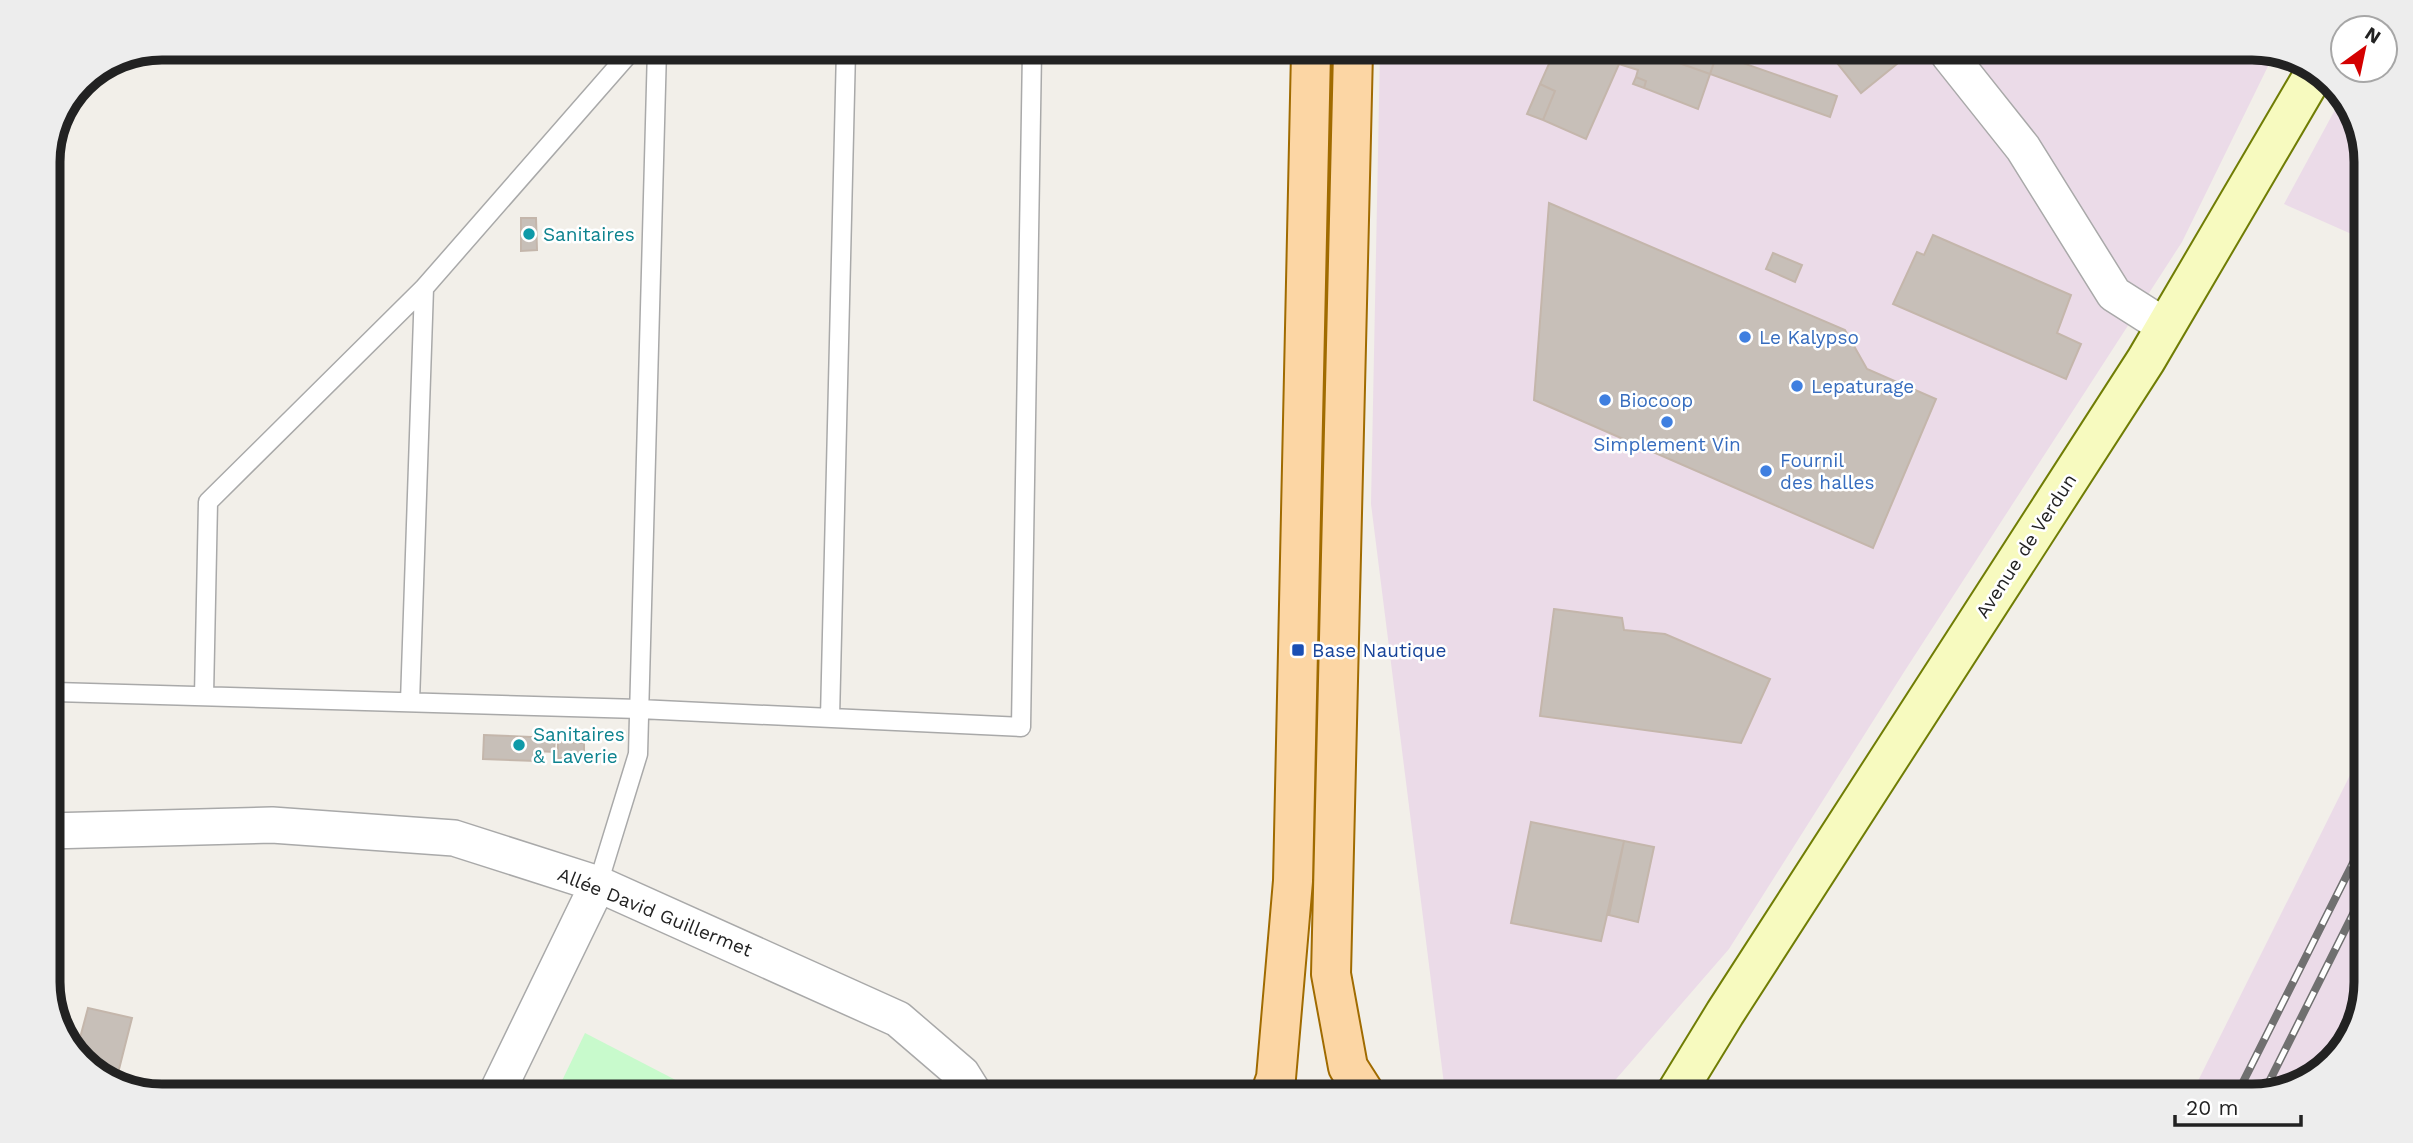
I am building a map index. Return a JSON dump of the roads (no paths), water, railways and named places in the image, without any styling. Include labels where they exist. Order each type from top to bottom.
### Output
[{"type":"main road","points":[[1274,1084],[1293,881],[1311,59]]},
{"type":"main road","points":[[1353,59],[1331,974],[1348,1067],[1359,1084]]},
{"type":"main road","name":"Avenue de Verdun","points":[[1725,1013],[2166,327],[2311,79]]},
{"type":"main road","points":[[1664,1084],[1725,1013]]},
{"type":"main road","points":[[1682,1084],[1725,1013]]},
{"type":"street","points":[[1953,59],[2023,148],[2114,294],[2166,327]]},
{"type":"street","name":"Allée David Guillermet","points":[[60,831],[272,825],[454,838],[598,884],[898,1019],[962,1073],[968,1084]]},
{"type":"street","points":[[501,1084],[598,884]]},
{"type":"lane","points":[[204,696],[208,502],[424,288],[624,59]]},
{"type":"lane","points":[[598,884],[638,754],[657,59]]},
{"type":"lane","points":[[830,718],[846,59]]},
{"type":"lane","points":[[60,692],[639,709],[1021,727],[1032,59]]},
{"type":"lane","points":[[410,702],[424,288]]},
{"type":"railway","points":[[2242,1084],[2354,861]]},
{"type":"railway","points":[[2269,1082],[2354,912]]},
{"type":"place","name":"Sanitaires","points":[[529,234]]},
{"type":"place","name":"Le Kalypso","points":[[1745,337]]},
{"type":"place","name":"Lepaturage","points":[[1797,386]]},
{"type":"place","name":"Biocoop","points":[[1605,400]]},
{"type":"place","name":"Simplement Vin","points":[[1667,422]]},
{"type":"place","name":"Fournil des halles","points":[[1766,471]]},
{"type":"place","name":"Base Nautique","points":[[1298,650]]},
{"type":"place","name":"Sanitaires & Laverie","points":[[519,745]]}]
